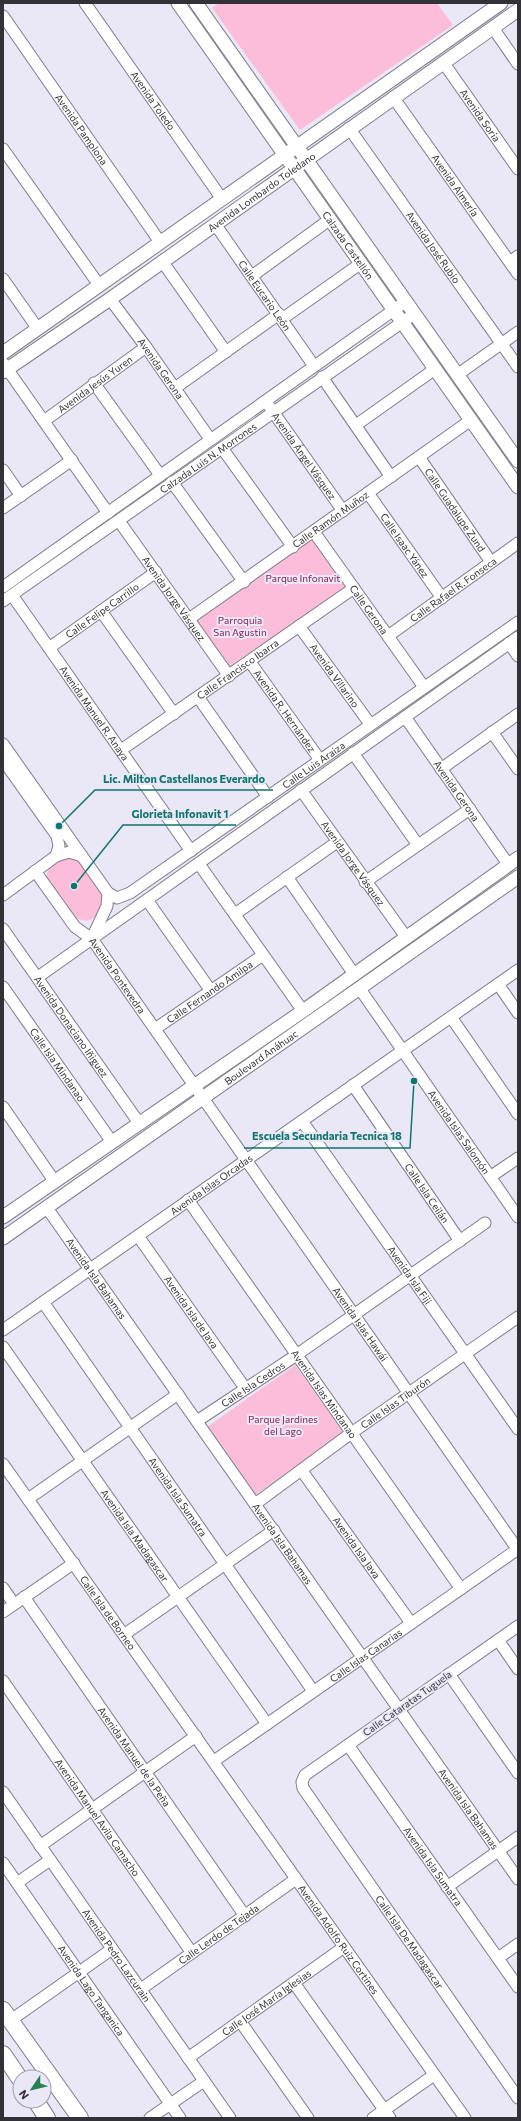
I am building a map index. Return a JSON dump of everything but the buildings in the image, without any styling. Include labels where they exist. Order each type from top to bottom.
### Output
[{"type":"highway","points":[[7,2015],[80,2118]]},
{"type":"highway","points":[[3,2054],[13,2069]]},
{"type":"highway","points":[[41,2109],[47,2118]]},
{"type":"main road","name":"Calzada Castellón","points":[[178,3],[518,487]]},
{"type":"main road","name":"Calzada Castellón","points":[[196,3],[405,302],[517,458]]},
{"type":"main road","name":"Avenida Lombardo Toledano","points":[[3,354],[501,3]]},
{"type":"main road","name":"Avenida Lombardo Toledano","points":[[4,368],[110,299],[294,169],[349,128],[518,10]]},
{"type":"main road","points":[[443,62],[443,56],[446,50],[468,31],[475,21]]},
{"type":"main road","points":[[393,97],[400,88],[420,72],[419,60]]},
{"type":"main road","name":"Boulevard Anáhuac","points":[[3,1217],[194,1084],[303,1011],[513,861]]},
{"type":"main road","name":"Boulevard Anáhuac","points":[[3,1238],[518,877]]},
{"type":"street","name":"Avenida Toledo","points":[[85,3],[222,199]]},
{"type":"street","name":"Avenida Pamplona","points":[[3,16],[160,242]]},
{"type":"street","points":[[493,28],[518,64]]},
{"type":"street","name":"Avenida Soria","points":[[443,62],[518,169]]},
{"type":"street","name":"Avenida Almería","points":[[393,97],[514,259],[518,274]]},
{"type":"street","name":"Avenida José Rubio","points":[[349,128],[518,367]]},
{"type":"street","points":[[3,149],[99,285]]},
{"type":"street","points":[[252,276],[329,220]]},
{"type":"street","name":"Calle Eucario León","points":[[215,224],[281,316],[314,366]]},
{"type":"street","points":[[162,261],[226,352]]},
{"type":"street","points":[[175,388],[226,352],[360,264]]},
{"type":"street","points":[[3,279],[38,329]]},
{"type":"street","name":"Avenida Gerona","points":[[110,299],[146,347],[210,440]]},
{"type":"street","name":"Calzada Luis N. Morrones","points":[[4,584],[108,513],[405,302]]},
{"type":"street","name":"Calzada Luis N. Morrones","points":[[7,598],[414,314]]},
{"type":"street","points":[[457,375],[518,332]]},
{"type":"street","name":"Avenida Jesús Yuren","points":[[44,421],[94,383],[146,347]]},
{"type":"street","points":[[4,368],[72,460],[108,513]]},
{"type":"street","points":[[356,425],[435,369]]},
{"type":"street","points":[[322,377],[391,477]]},
{"type":"street","points":[[94,383],[160,475]]},
{"type":"street","name":"Avenida Ángel Vásquez","points":[[265,400],[343,511]]},
{"type":"street","name":"Calle Ramón Muñoz","points":[[189,619],[244,582],[471,420]]},
{"type":"street","points":[[222,448],[293,547]]},
{"type":"street","name":"Calle Guadalupe Zund","points":[[419,457],[491,562]]},
{"type":"street","points":[[3,508],[72,460]]},
{"type":"street","points":[[3,470],[21,496]]},
{"type":"street","points":[[172,482],[244,582]]},
{"type":"street","name":"Calle Isaac Yánez","points":[[368,493],[442,598]]},
{"type":"street","name":"Avenida Jorge Vásquez","points":[[119,521],[229,676]]},
{"type":"street","name":"Calle Gerona","points":[[314,532],[424,687]]},
{"type":"street","name":"Calle Rafael R. Fonseca","points":[[388,636],[518,543]]},
{"type":"street","name":"Calle Felipe Carrillo","points":[[49,648],[156,572]]},
{"type":"street","points":[[22,573],[29,583]]},
{"type":"street","name":"Calle Francisco Ibarra","points":[[121,750],[250,662],[354,588]]},
{"type":"street","name":"Avenida Manuel R. Anaya","points":[[7,598],[49,648],[191,851]]},
{"type":"street","points":[[101,611],[174,714]]},
{"type":"street","name":"Calle Luis Araiza","points":[[108,893],[117,898],[130,894],[370,724],[518,622]]},
{"type":"street","name":"Avenida Villarino","points":[[299,626],[370,724]]},
{"type":"street","points":[[514,640],[518,656]]},
{"type":"street","name":"Calle Luis Araiza","points":[[38,977],[514,640]]},
{"type":"street","points":[[476,652],[483,662]]},
{"type":"street","name":"Avenida R. Hernández","points":[[250,662],[320,760]]},
{"type":"street","points":[[198,697],[268,797]]},
{"type":"street","points":[[441,769],[518,714]]},
{"type":"street","name":"Avenida Gerona","points":[[405,716],[470,809],[513,861]]},
{"type":"street","points":[[492,732],[518,769]]},
{"type":"street","points":[[3,744],[108,893],[106,906],[92,939]]},
{"type":"street","points":[[353,753],[418,845]]},
{"type":"street","points":[[3,760],[56,836],[59,846],[56,856]]},
{"type":"street","name":"Avenida Jorge Vásquez","points":[[301,790],[365,882],[406,937]]},
{"type":"street","points":[[365,882],[470,809]]},
{"type":"street","points":[[220,831],[228,843]]},
{"type":"street","points":[[235,914],[337,842]]},
{"type":"street","points":[[3,895],[56,856],[69,852],[82,856]]},
{"type":"street","points":[[199,864],[303,1011]]},
{"type":"street","name":"Avenida Pontevedra","points":[[35,871],[75,927],[92,939],[204,1098]]},
{"type":"street","points":[[287,877],[354,974]]},
{"type":"street","points":[[147,900],[211,991]]},
{"type":"street","name":"Avenida Donaciano Iñiguez","points":[[3,929],[139,1123]]},
{"type":"street","name":"Calle Fernando Amilpa","points":[[155,1029],[263,955]]},
{"type":"street","name":"Avenida Islas Orcadas","points":[[3,1330],[518,970]]},
{"type":"street","points":[[498,984],[518,1013]]},
{"type":"street","name":"Calle Isla Mindanao","points":[[3,987],[112,1142]]},
{"type":"street","name":"Avenida Islas Salomón","points":[[360,989],[518,1217]]},
{"type":"street","points":[[451,1017],[518,1114]]},
{"type":"street","name":"Calle Isla Ceilán","points":[[353,1085],[460,1241]]},
{"type":"street","name":"Avenida Islas Hawái","points":[[204,1098],[408,1394],[518,1549]]},
{"type":"street","points":[[3,1108],[55,1182]]},
{"type":"street","name":"Avenida Isla Fiji","points":[[302,1121],[518,1429]]},
{"type":"street","points":[[490,1177],[518,1158]]},
{"type":"street","name":"Avenida Islas Mindanao","points":[[188,1200],[295,1356],[460,1588]]},
{"type":"street","name":"Avenida Isla Bahamas","points":[[47,1208],[274,1530],[361,1658],[399,1709],[518,1879]]},
{"type":"street","name":"Calle Isla Cedros","points":[[197,1421],[411,1276],[485,1222]]},
{"type":"street","name":"Avenida Isla de Java","points":[[138,1236],[245,1388]]},
{"type":"street","name":"Avenida Isla Sumatra","points":[[43,1302],[313,1691]]},
{"type":"street","name":"Calle Islas Tiburón","points":[[255,1504],[302,1471],[350,1434],[465,1353],[517,1320]]},
{"type":"street","name":"Avenida Isla Madagascar","points":[[3,1347],[82,1462],[267,1724]]},
{"type":"street","points":[[28,1499],[178,1394]]},
{"type":"street","name":"Calle Isla de Borneo","points":[[3,1464],[214,1760]]},
{"type":"street","name":"Avenida Isla Java","points":[[302,1471],[411,1623]]},
{"type":"street","points":[[125,1634],[274,1530]]},
{"type":"street","name":"Calle Islas Canarias","points":[[214,1760],[518,1549]]},
{"type":"street","points":[[3,1612],[74,1563]]},
{"type":"street","points":[[3,1588],[14,1604]]},
{"type":"street","name":"Avenida Manuel de la Peña","points":[[24,1597],[245,1916]]},
{"type":"street","name":"Calle Cataratas Tuguela","points":[[302,1785],[305,1775],[518,1626]]},
{"type":"street","points":[[498,1640],[518,1669]]},
{"type":"street","points":[[449,1674],[518,1773]]},
{"type":"street","name":"Avenida Manuel Avila Camacho","points":[[3,1681],[192,1953]]},
{"type":"street","points":[[40,1846],[196,1736]]},
{"type":"street","name":"Avenida Isla Sumatra","points":[[348,1745],[518,1988]]},
{"type":"street","name":"Avenida Adolfo Ruiz Cortines","points":[[214,1760],[465,2118]]},
{"type":"street","name":"Calle Isla De Madagascar","points":[[302,1785],[518,2098]]},
{"type":"street","name":"Avenida Pedro Lazcurain","points":[[3,1792],[230,2118]]},
{"type":"street","points":[[447,1887],[518,1837]]},
{"type":"street","points":[[17,1883],[50,1860]]},
{"type":"street","name":"Avenida Lago Tanganica","points":[[3,1863],[180,2118]]},
{"type":"street","name":"Calle Lerdo de Tejada","points":[[140,1990],[296,1879]]},
{"type":"street","points":[[498,1958],[518,1944]]},
{"type":"street","name":"Calle José María Iglesias","points":[[188,2058],[344,1947]]},
{"type":"street","points":[[7,2015],[79,1973],[112,1949]]},
{"type":"street","points":[[294,1983],[387,2114]]},
{"type":"street","points":[[240,2021],[308,2118]]},
{"type":"street","points":[[374,2118],[387,2114],[434,2075]]},
{"type":"street","points":[[150,2118],[204,2080]]},
{"type":"green space","points":[[219,3],[437,3],[453,25],[300,130],[212,8]]},
{"type":"green space","name":"Parque Infonavit","points":[[312,534],[349,585],[228,667],[194,618]]},
{"type":"green space","points":[[66,855],[83,862],[105,899],[97,916],[88,921],[78,919],[70,915],[46,878],[49,866]]},
{"type":"green space","name":"Parque Jardines del Lago","points":[[295,1365],[344,1433],[255,1495],[207,1427]]},
{"type":"place","name":"Lic. Milton Castellanos Everardo","points":[[59,826]]},
{"type":"place","name":"Glorieta Infonavit 1","points":[[74,886]]},
{"type":"place","name":"Escuela Secundaria Tecnica 18","points":[[414,1081]]},
{"type":"park label","name":"Parroquia San Agustin","points":[[240,626]]}]
